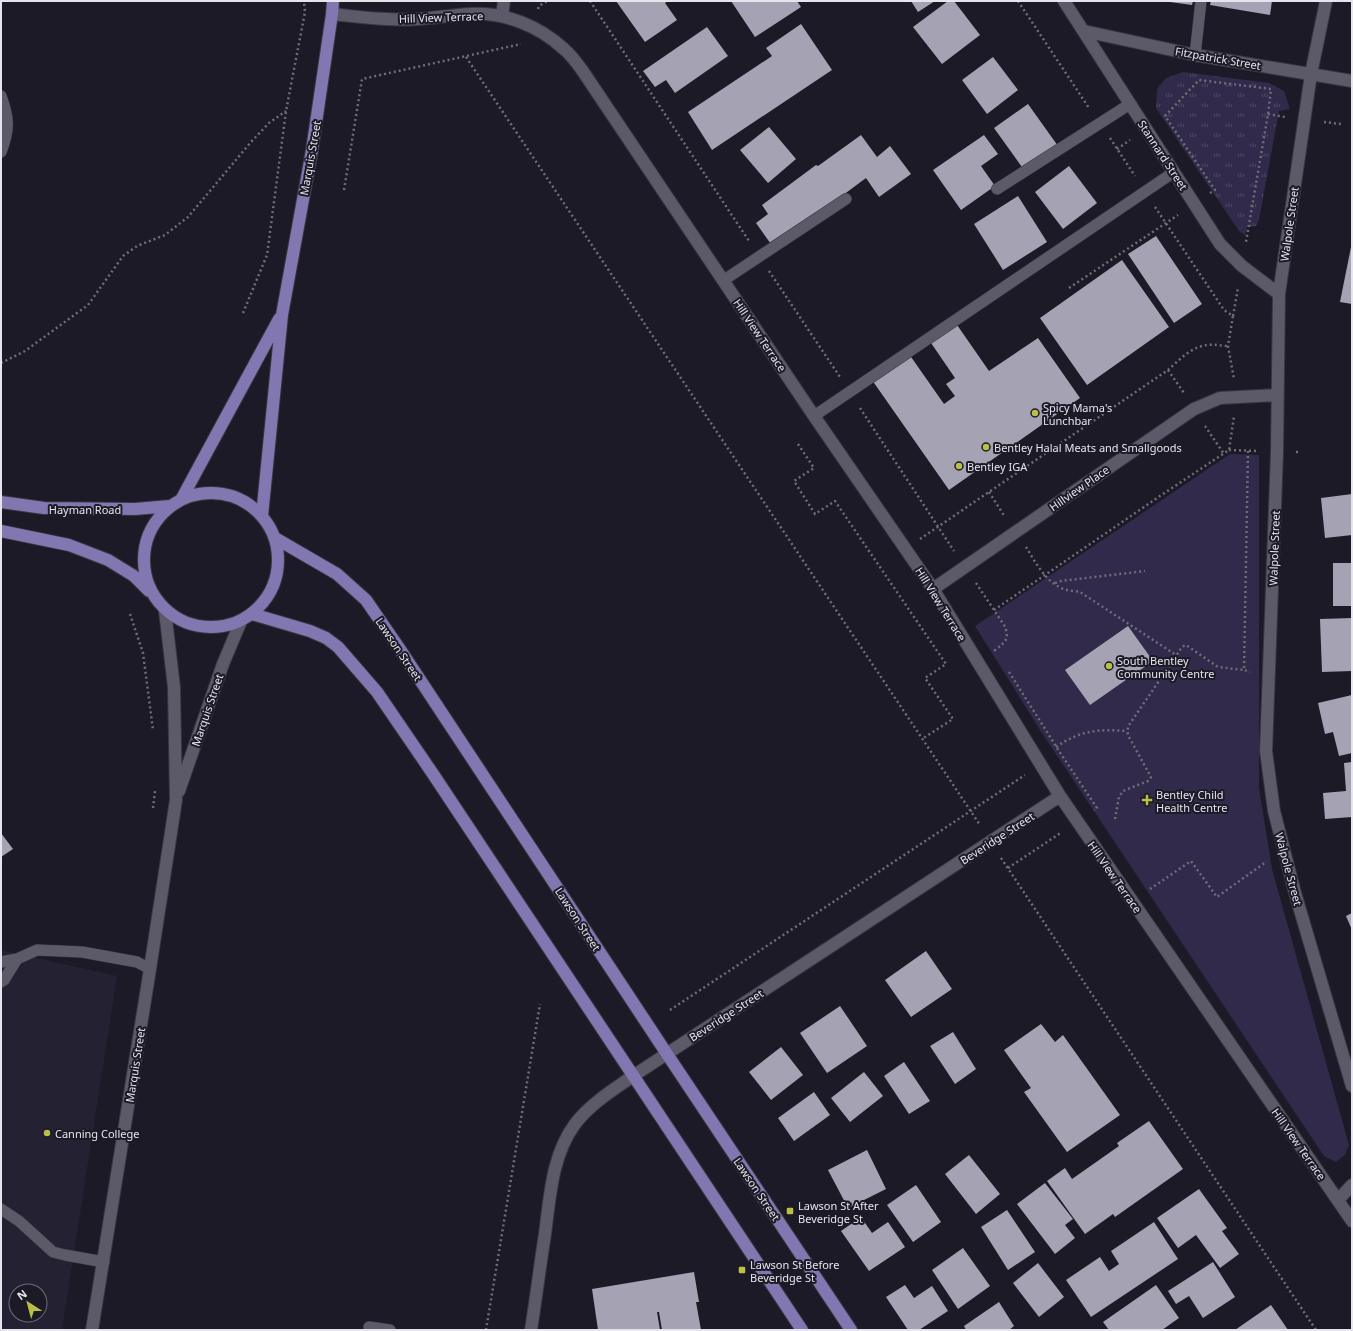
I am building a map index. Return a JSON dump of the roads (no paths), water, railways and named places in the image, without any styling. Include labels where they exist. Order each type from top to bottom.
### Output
[{"type":"main road","name":"Marquis Street","points":[[262,516],[282,315],[312,150],[333,1]]},
{"type":"main road","name":"Marquis Street","points":[[182,498],[282,315]]},
{"type":"main road","points":[[1,531],[69,545],[108,560],[134,576],[152,593],[165,611],[182,622],[201,627],[222,627],[241,621],[252,614],[266,599],[275,580],[278,559],[275,538],[262,516],[240,499],[212,492],[182,498],[170,506],[153,524],[144,546],[144,571],[152,593]]},
{"type":"main road","name":"Hayman Road","points":[[1,502],[44,508],[134,509],[170,506]]},
{"type":"main road","name":"Lawson Street","points":[[275,538],[337,574],[366,600],[402,651],[667,1054],[851,1330]]},
{"type":"main road","points":[[252,614],[310,631],[326,638],[338,647],[377,692],[802,1330]]},
{"type":"street","points":[[502,16],[504,1]]},
{"type":"street","name":"Stannard Street","points":[[1064,1],[1220,244],[1242,266],[1279,294]]},
{"type":"street","name":"Walpole Street","points":[[1326,1],[1311,74],[1279,294],[1277,452],[1266,751],[1274,811],[1293,885],[1352,1086]]},
{"type":"street","name":"Hill View Terrace","points":[[332,14],[373,18],[417,19],[471,14],[502,16],[523,23],[547,35],[565,50],[582,70],[814,416],[933,589],[1060,796],[1352,1222]]},
{"type":"street","name":"Fitzpatrick Street","points":[[1084,31],[1194,55],[1352,81]]},
{"type":"street","name":"Hillview Place","points":[[933,589],[1194,408],[1220,398],[1277,395]]},
{"type":"street","name":"Marquis Street","points":[[92,1330],[104,1262],[176,800],[174,687],[165,611]]},
{"type":"street","name":"Marquis Street","points":[[176,800],[223,664],[241,621]]},
{"type":"street","name":"Beveridge Street","points":[[531,1330],[557,1159],[564,1141],[585,1112],[604,1096],[633,1076],[1060,796]]},
{"type":"street","points":[[1338,1200],[1352,1185]]},
{"type":"lane","points":[[1194,55],[1201,1]]},
{"type":"lane","points":[[1,96],[8,116],[7,138],[1,152]]},
{"type":"lane","points":[[997,189],[1130,104]]},
{"type":"lane","points":[[814,416],[1174,172]]},
{"type":"lane","points":[[724,280],[846,199]]},
{"type":"lane","points":[[1,962],[17,959],[37,950],[82,952],[137,962],[150,969]]},
{"type":"lane","points":[[1,982],[4,980],[17,959]]},
{"type":"lane","points":[[1,1209],[19,1221],[53,1252],[104,1262]]},
{"type":"lane","points":[[369,1327],[390,1330]]},
{"type":"place","name":"Spicy Mama's Lunchbar","points":[[1035,413]]},
{"type":"place","name":"Bentley Halal Meats and Smallgoods","points":[[986,447]]},
{"type":"place","name":"Bentley IGA","points":[[959,466]]},
{"type":"place","name":"South Bentley Community Centre","points":[[1109,666]]},
{"type":"place","name":"Bentley Child Health Centre","points":[[1147,800]]},
{"type":"place","name":"Canning College","points":[[47,1133]]},
{"type":"place","name":"Lawson St After Beveridge St","points":[[790,1211]]},
{"type":"place","name":"Lawson St Before Beveridge St","points":[[742,1270]]}]
